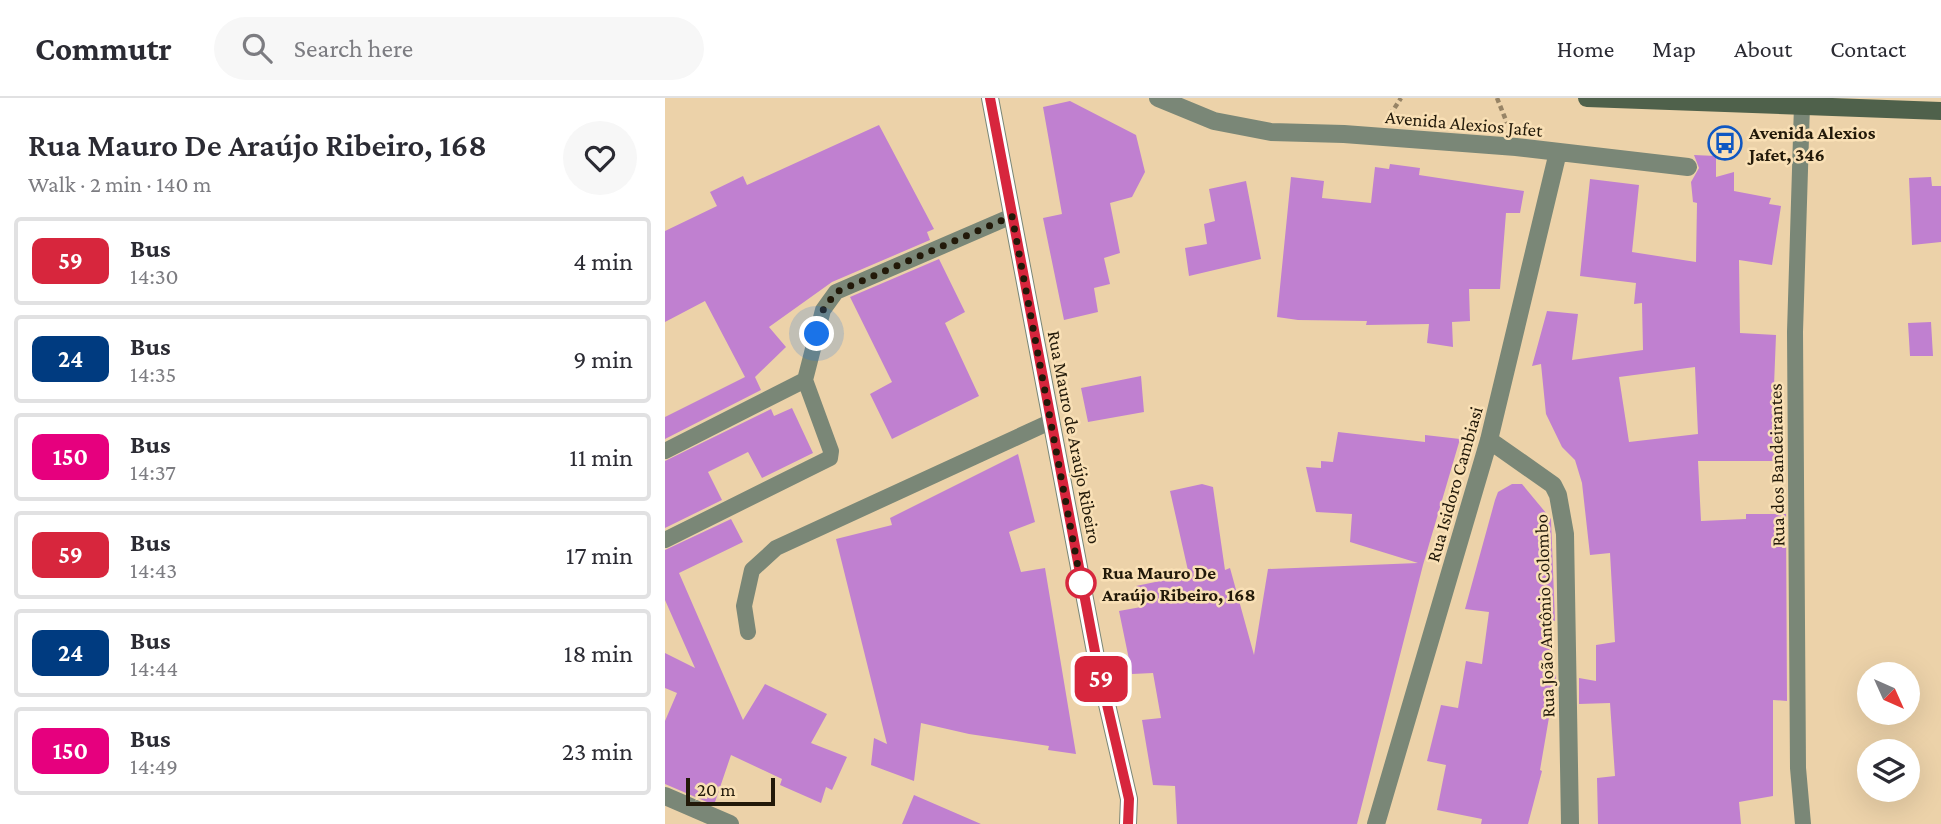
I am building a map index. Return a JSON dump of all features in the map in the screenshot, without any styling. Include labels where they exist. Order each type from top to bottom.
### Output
[{"type":"main road","points":[[1587,98],[1941,111]]},
{"type":"street","name":"Rua Mauro de Araújo Ribeiro","points":[[990,98],[1096,657],[1129,799],[1128,824]]},
{"type":"street","name":"Avenida Alexios Jafet","points":[[1158,98],[1214,121],[1242,128],[1377,136],[1688,167]]},
{"type":"street","name":"Rua Isidoro Cambiasi","points":[[1377,824],[1489,440],[1558,152]]},
{"type":"street","name":"Rua João Antônio Colombo","points":[[1489,440],[1546,478],[1558,495],[1565,534],[1570,824]]},
{"type":"street","points":[[665,796],[730,824]]},
{"type":"lane","name":"Rua dos Bandeirantes","points":[[1802,105],[1795,332],[1798,768],[1803,824]]},
{"type":"lane","points":[[665,540],[830,458],[831,451],[805,380],[823,310],[836,292],[1012,216]]},
{"type":"lane","points":[[665,451],[805,380]]},
{"type":"lane","points":[[748,632],[744,606],[752,570],[776,548],[1050,422]]},
{"type":"building","points":[[1070,101],[1136,135],[1145,172],[1132,197],[1110,203],[1120,253],[1104,258],[1110,284],[1094,288],[1098,312],[1064,320],[1043,218],[1062,214],[1043,107]]},
{"type":"building","points":[[879,125],[934,229],[927,232],[930,240],[832,282],[769,327],[786,347],[755,377],[761,390],[665,439],[665,417],[745,377],[705,301],[665,322],[665,231],[717,206],[710,192],[743,176],[747,185]]},
{"type":"building","points":[[1694,155],[1716,156],[1716,177],[1734,172],[1734,191],[1771,198],[1769,204],[1781,206],[1772,265],[1739,260],[1740,333],[1776,335],[1774,386],[1782,386],[1782,461],[1698,461],[1701,521],[1746,519],[1746,514],[1786,514],[1787,701],[1773,700],[1773,796],[1739,802],[1741,824],[1598,824],[1597,778],[1615,776],[1610,703],[1579,704],[1579,678],[1596,681],[1596,645],[1615,642],[1610,553],[1590,555],[1582,483],[1575,460],[1562,447],[1546,414],[1541,364],[1532,366],[1547,311],[1578,314],[1572,360],[1643,350],[1642,303],[1634,304],[1636,283],[1580,276],[1590,179],[1639,185],[1632,252],[1696,262],[1697,203],[1693,202],[1691,182],[1699,168]],"holes":[[[1695,367],[1698,434],[1629,442],[1619,377]]]},
{"type":"building","points":[[1390,164],[1420,168],[1419,175],[1524,191],[1520,213],[1506,213],[1500,289],[1469,289],[1470,321],[1452,322],[1453,347],[1427,343],[1429,324],[1366,325],[1367,321],[1277,317],[1291,177],[1324,181],[1322,198],[1371,203],[1375,167],[1389,169]]},
{"type":"building","points":[[1931,177],[1932,186],[1941,186],[1941,242],[1912,245],[1909,178]]},
{"type":"building","points":[[1246,181],[1261,259],[1189,276],[1185,248],[1207,244],[1204,224],[1215,221],[1209,189]]},
{"type":"building","points":[[939,259],[965,312],[945,323],[979,396],[892,439],[870,394],[892,382],[850,297]]},
{"type":"building","points":[[1931,322],[1933,356],[1910,356],[1908,323]]},
{"type":"building","points":[[1141,376],[1144,412],[1088,422],[1081,388]]},
{"type":"building","points":[[792,408],[813,453],[762,478],[748,452],[708,472],[722,500],[665,528],[665,461],[771,409],[774,416]]},
{"type":"building","points":[[1338,432],[1425,442],[1425,435],[1460,439],[1423,565],[1357,824],[1177,824],[1175,786],[1153,785],[1142,720],[1161,718],[1153,673],[1132,674],[1119,611],[1141,607],[1136,586],[1189,575],[1170,491],[1202,484],[1213,487],[1225,570],[1230,568],[1254,655],[1268,569],[1418,563],[1350,542],[1352,514],[1316,512],[1306,467],[1321,468],[1321,461],[1333,462]]},
{"type":"building","points":[[1018,454],[1035,522],[1009,532],[1021,572],[1045,568],[1076,754],[1048,750],[1049,746],[969,734],[921,723],[914,781],[871,765],[874,738],[887,744],[836,539],[892,525],[890,518]]},
{"type":"building","points":[[1512,484],[1522,484],[1551,519],[1555,621],[1551,620],[1551,674],[1556,675],[1556,700],[1552,700],[1540,770],[1542,771],[1528,824],[1481,824],[1482,819],[1437,810],[1446,765],[1427,761],[1441,705],[1458,708],[1466,661],[1482,664],[1489,612],[1465,609],[1498,492]]},
{"type":"building","points":[[731,519],[743,542],[679,573],[743,720],[765,684],[827,714],[811,743],[847,757],[832,790],[826,787],[821,803],[780,785],[782,779],[731,755],[714,805],[665,784],[665,721],[677,693],[665,688],[665,653],[695,668],[665,600],[665,550]]},
{"type":"building","points":[[914,795],[981,824],[902,824]]},
{"type":"bus line","name":"59","points":[[990,98],[1096,657],[1129,799],[1128,824]]},
{"type":"place","name":"Avenida Alexios Jafet, 346","points":[[1725,143]]},
{"type":"place","name":"Rua Mauro De Araújo Ribeiro, 168","points":[[1081,583]]},
{"type":"route","points":[[817,334],[823,310],[836,292],[1012,216],[1081,583]]}]
